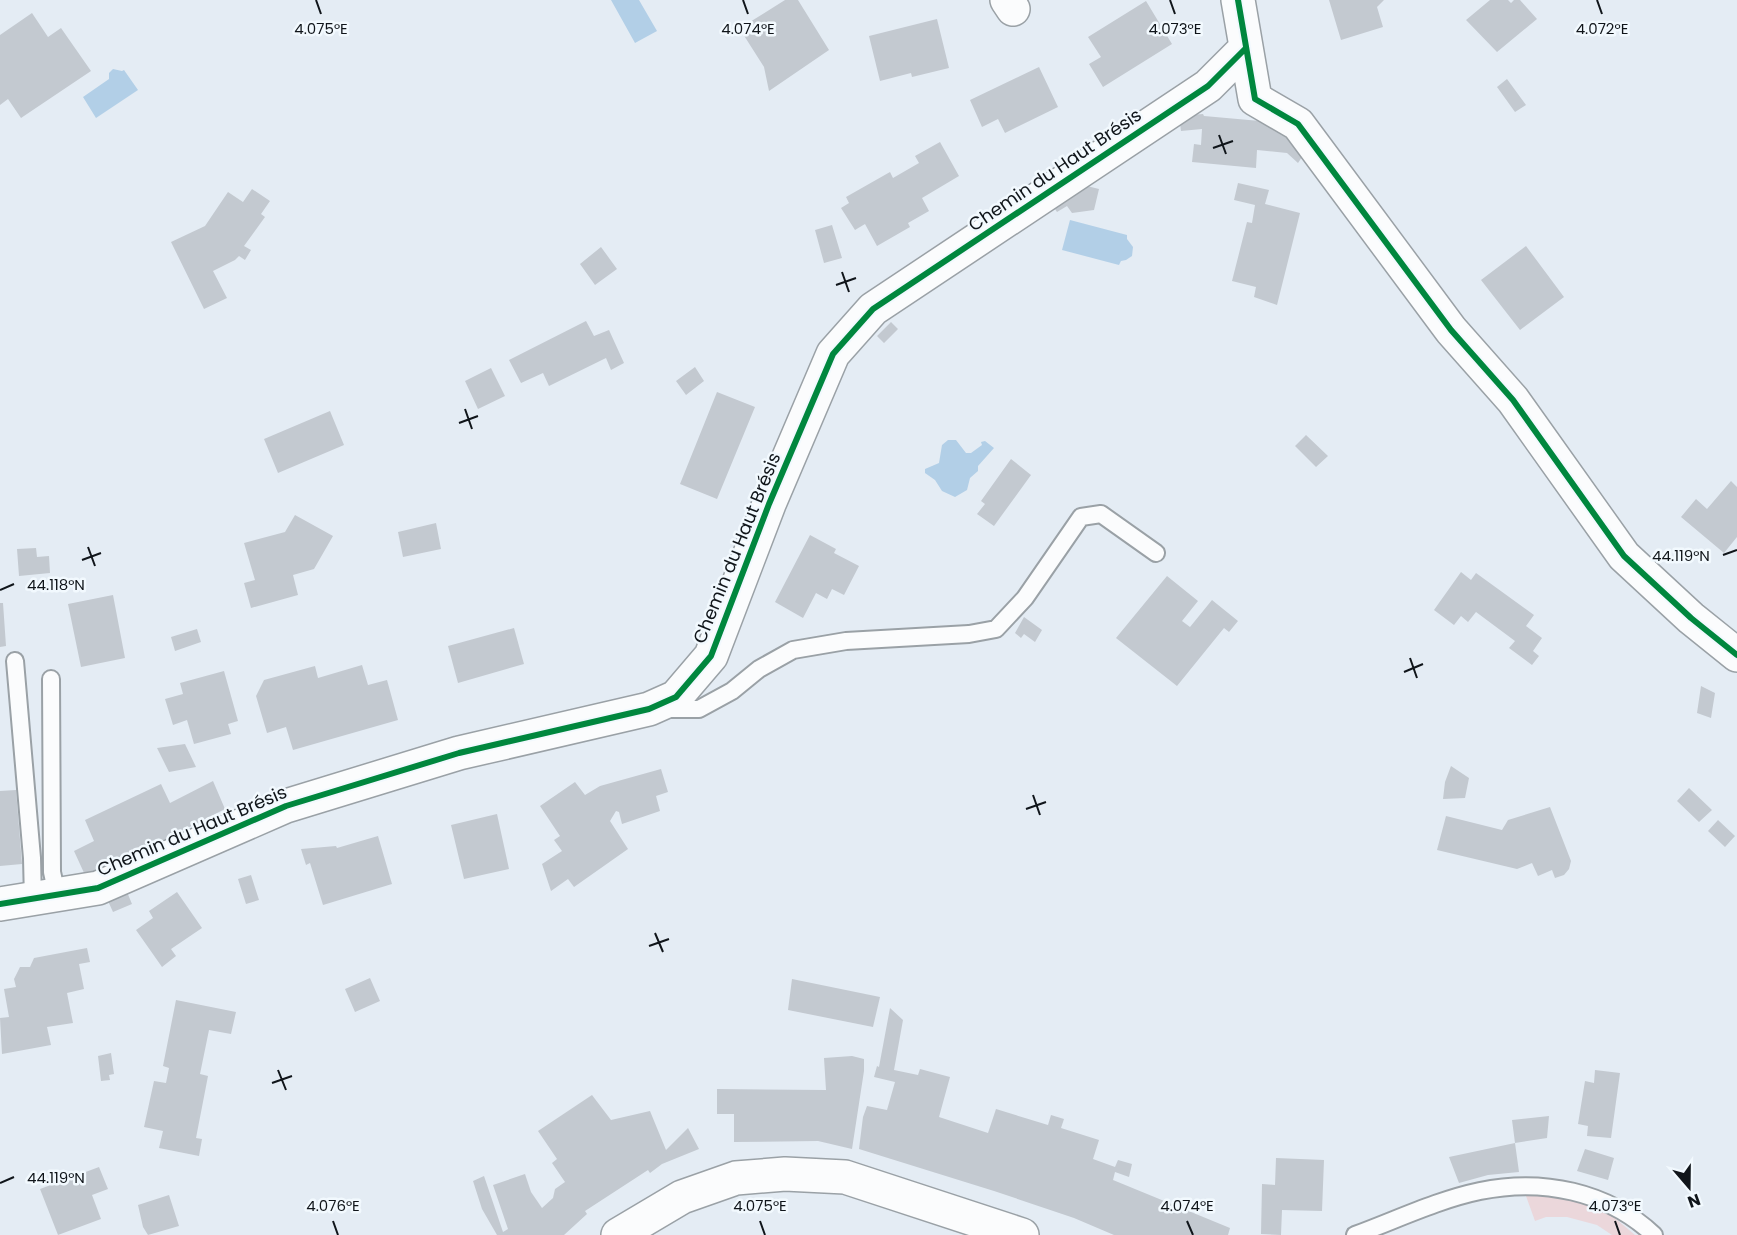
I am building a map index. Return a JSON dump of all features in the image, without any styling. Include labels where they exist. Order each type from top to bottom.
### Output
[{"type":"street","points":[[1238,0],[1255,99],[1298,124],[1450,330],[1514,400],[1624,556],[1691,618],[1737,654]]},
{"type":"street","name":"Chemin du Haut Brésis","points":[[0,904],[98,888],[297,802],[459,753],[649,709],[676,697],[711,656],[769,504],[833,354],[873,309],[1208,86],[1245,49]]},
{"type":"street","points":[[618,1235],[682,1197],[736,1178],[785,1174],[845,1177],[1022,1235]]},
{"type":"lane","points":[[649,709],[699,709],[732,691],[759,669],[793,650],[846,641],[969,634],[996,629],[1025,598],[1081,517],[1101,514],[1156,553]]},
{"type":"lane","points":[[15,661],[32,858],[45,898]]},
{"type":"lane","points":[[45,898],[52,872],[51,679]]},
{"type":"lane","points":[[1355,1235],[1452,1199],[1480,1191],[1518,1186],[1574,1191],[1600,1199],[1640,1221],[1654,1235]]},
{"type":"shaded area","points":[[1533,1192],[1593,1204],[1610,1214],[1635,1235],[1612,1235],[1597,1225],[1567,1217],[1546,1217],[1535,1221],[1526,1196]]},
{"type":"water","points":[[611,0],[639,0],[657,31],[635,43]]},
{"type":"water","points":[[113,69],[124,70],[138,90],[96,118],[83,97],[109,79],[109,73]]},
{"type":"water","points":[[1070,220],[1127,235],[1133,247],[1132,256],[1121,261],[1119,265],[1062,250]]},
{"type":"water","points":[[948,440],[956,440],[966,453],[971,453],[982,445],[981,442],[985,441],[994,448],[978,466],[978,471],[970,478],[967,490],[955,497],[942,491],[935,480],[925,473],[925,469],[939,463],[942,445]]},
{"type":"building","points":[[785,0],[798,0],[829,50],[769,91],[764,67],[743,34],[749,31],[745,25]]},
{"type":"building","points":[[1329,0],[1384,0],[1377,7],[1383,27],[1341,40]]},
{"type":"building","points":[[1490,0],[1508,0],[1511,3],[1514,0],[1520,0],[1537,19],[1497,52],[1466,20]]},
{"type":"building","points":[[1146,1],[1172,44],[1103,87],[1089,64],[1101,57],[1088,37]]},
{"type":"building","points":[[32,13],[48,37],[61,28],[91,71],[21,118],[8,99],[0,105],[0,35]]},
{"type":"building","points":[[937,19],[949,68],[912,77],[911,73],[880,81],[869,36]]},
{"type":"building","points":[[1039,67],[1058,107],[1005,133],[998,119],[982,127],[970,100]]},
{"type":"building","points":[[1507,79],[1526,105],[1515,112],[1497,87]]},
{"type":"building","points":[[1203,114],[1204,116],[1260,121],[1295,140],[1306,151],[1298,163],[1287,153],[1257,150],[1256,168],[1192,162],[1194,144],[1201,145],[1202,129],[1181,131],[1179,116]]},
{"type":"building","points":[[940,142],[959,176],[922,198],[929,211],[908,223],[910,227],[877,246],[865,224],[855,230],[841,208],[849,203],[846,197],[890,172],[893,178],[919,163],[915,156]]},
{"type":"building","points":[[1238,183],[1269,190],[1265,204],[1300,213],[1277,305],[1254,297],[1256,287],[1232,281],[1247,222],[1252,223],[1255,205],[1234,200]]},
{"type":"building","points":[[1079,184],[1099,189],[1094,210],[1072,213],[1067,206],[1057,212],[1051,203]]},
{"type":"building","points":[[252,189],[270,201],[261,214],[265,217],[244,246],[251,250],[245,260],[239,256],[213,271],[227,298],[204,309],[171,242],[205,226],[228,192],[243,202]]},
{"type":"building","points":[[832,225],[842,258],[824,263],[815,230]]},
{"type":"building","points":[[1526,246],[1564,297],[1520,330],[1481,280]]},
{"type":"building","points":[[601,247],[617,269],[595,285],[580,264]]},
{"type":"building","points":[[586,321],[594,336],[609,330],[624,363],[611,370],[606,358],[549,386],[543,373],[521,383],[509,360]]},
{"type":"building","points":[[891,322],[898,329],[884,343],[877,336]]},
{"type":"building","points":[[695,367],[704,381],[686,395],[676,381]]},
{"type":"building","points":[[491,368],[505,396],[478,409],[465,381]]},
{"type":"building","points":[[717,392],[755,407],[717,499],[680,484]]},
{"type":"building","points":[[330,411],[344,445],[278,473],[264,439]]},
{"type":"building","points":[[1306,435],[1328,456],[1316,467],[1295,446]]},
{"type":"building","points":[[1011,459],[1031,475],[994,526],[977,514],[985,504],[981,501]]},
{"type":"building","points":[[1731,481],[1737,487],[1737,537],[1724,553],[1681,517],[1696,499],[1707,509]]},
{"type":"building","points":[[295,515],[333,536],[314,569],[293,575],[298,595],[251,608],[244,583],[255,580],[244,543],[285,532]]},
{"type":"building","points":[[436,523],[441,549],[403,557],[398,532]]},
{"type":"building","points":[[810,535],[836,549],[834,553],[859,566],[844,595],[832,589],[827,599],[816,593],[803,618],[775,602]]},
{"type":"building","points":[[36,548],[37,557],[49,556],[50,573],[19,576],[17,549]]},
{"type":"building","points":[[1461,572],[1471,580],[1476,573],[1534,615],[1526,626],[1542,638],[1533,651],[1539,656],[1532,665],[1509,648],[1515,641],[1476,612],[1468,622],[1461,616],[1454,625],[1434,610]]},
{"type":"building","points":[[1167,576],[1198,601],[1182,621],[1190,627],[1212,600],[1238,621],[1229,632],[1224,628],[1177,686],[1116,638]]},
{"type":"building","points":[[113,595],[125,658],[81,667],[68,604]]},
{"type":"building","points":[[0,603],[3,603],[6,646],[0,647]]},
{"type":"building","points":[[1024,617],[1042,630],[1035,642],[1024,634],[1021,638],[1015,633]]},
{"type":"building","points":[[514,628],[524,664],[458,683],[448,646]]},
{"type":"building","points":[[197,629],[201,642],[175,651],[171,637]]},
{"type":"building","points":[[362,665],[368,685],[387,680],[398,720],[293,750],[286,727],[267,733],[256,696],[264,680],[315,666],[318,678]]},
{"type":"building","points":[[224,671],[238,721],[228,724],[231,734],[194,744],[187,720],[173,725],[165,699],[183,694],[180,683]]},
{"type":"building","points":[[1701,686],[1715,693],[1711,718],[1697,713]]},
{"type":"building","points":[[185,744],[196,767],[169,772],[157,748]]},
{"type":"building","points":[[1451,766],[1469,778],[1465,798],[1443,799],[1445,782]]},
{"type":"building","points":[[661,769],[668,792],[656,796],[660,811],[622,824],[619,812],[616,811],[610,821],[628,849],[574,887],[568,879],[551,891],[542,864],[562,851],[554,840],[560,836],[540,806],[575,782],[585,795],[600,786]]},
{"type":"building","points":[[213,781],[225,809],[106,869],[85,875],[74,851],[94,841],[85,820],[161,784],[170,803]]},
{"type":"building","points":[[1689,788],[1712,810],[1699,822],[1677,801]]},
{"type":"building","points":[[16,790],[22,864],[0,866],[0,791]]},
{"type":"building","points":[[1550,807],[1571,861],[1564,875],[1555,878],[1552,870],[1538,876],[1532,863],[1517,869],[1437,850],[1446,816],[1502,830],[1508,820]]},
{"type":"building","points":[[497,814],[509,869],[464,879],[451,825]]},
{"type":"building","points":[[1718,820],[1735,836],[1725,847],[1708,831]]},
{"type":"building","points":[[378,836],[392,884],[323,905],[310,863],[306,865],[301,849],[336,846],[337,848]]},
{"type":"building","points":[[251,875],[259,900],[246,904],[238,879]]},
{"type":"building","points":[[127,892],[132,904],[113,912],[108,901]]},
{"type":"building","points":[[177,892],[202,928],[171,949],[176,956],[162,967],[136,930],[153,918],[149,911]]},
{"type":"building","points":[[87,948],[90,962],[79,964],[84,989],[67,993],[73,1023],[47,1027],[51,1045],[2,1054],[0,1018],[9,1017],[4,989],[16,987],[14,979],[20,967],[30,967],[34,958]]},
{"type":"building","points":[[370,978],[380,1001],[355,1012],[345,989]]},
{"type":"building","points":[[792,979],[880,997],[873,1027],[788,1010]]},
{"type":"building","points":[[176,1000],[236,1012],[231,1034],[209,1030],[200,1074],[208,1076],[196,1138],[202,1139],[199,1156],[159,1148],[163,1131],[144,1127],[154,1081],[166,1083],[169,1068],[163,1066]]},
{"type":"building","points":[[890,1008],[903,1020],[894,1070],[918,1075],[920,1069],[950,1077],[939,1117],[988,1133],[996,1109],[1048,1125],[1051,1115],[1064,1119],[1061,1128],[1099,1140],[1093,1159],[1115,1167],[1118,1160],[1132,1164],[1129,1177],[1115,1172],[1113,1180],[1230,1228],[1228,1235],[1114,1235],[1074,1218],[994,1191],[859,1149],[863,1117],[867,1106],[887,1110],[895,1082],[874,1077],[877,1066],[879,1067]]},
{"type":"building","points":[[111,1053],[114,1074],[109,1075],[110,1080],[101,1081],[98,1056]]},
{"type":"building","points":[[852,1056],[864,1059],[864,1071],[852,1149],[818,1141],[734,1142],[734,1114],[717,1114],[717,1089],[826,1090],[824,1058]]},
{"type":"building","points":[[1595,1070],[1620,1073],[1611,1138],[1587,1136],[1588,1126],[1578,1124],[1585,1081],[1594,1083]]},
{"type":"building","points":[[592,1095],[611,1120],[650,1111],[666,1150],[688,1128],[699,1149],[662,1164],[650,1173],[648,1170],[585,1211],[587,1214],[564,1235],[497,1235],[482,1209],[473,1181],[484,1176],[503,1232],[508,1229],[493,1185],[525,1174],[531,1192],[542,1208],[553,1198],[555,1189],[565,1182],[552,1163],[557,1159],[538,1131]]},
{"type":"building","points":[[1549,1116],[1547,1138],[1515,1143],[1512,1120]]},
{"type":"building","points":[[1515,1143],[1519,1172],[1488,1175],[1459,1183],[1449,1157]]},
{"type":"building","points":[[1585,1149],[1614,1158],[1608,1180],[1577,1171]]},
{"type":"building","points":[[1276,1158],[1324,1160],[1322,1211],[1282,1210],[1281,1235],[1261,1234],[1262,1184],[1275,1185]]},
{"type":"building","points":[[99,1167],[108,1189],[92,1195],[101,1219],[58,1235],[40,1189]]},
{"type":"building","points":[[169,1195],[179,1226],[148,1235],[143,1227],[138,1205]]},
{"type":"cycle path","points":[[1238,0],[1255,99],[1298,124],[1451,330],[1513,400],[1624,556],[1691,618],[1737,655]]},
{"type":"cycle path","points":[[0,904],[98,888],[286,806],[459,753],[649,709],[676,697],[711,656],[769,504],[833,354],[873,309],[1208,86],[1245,49]]}]
